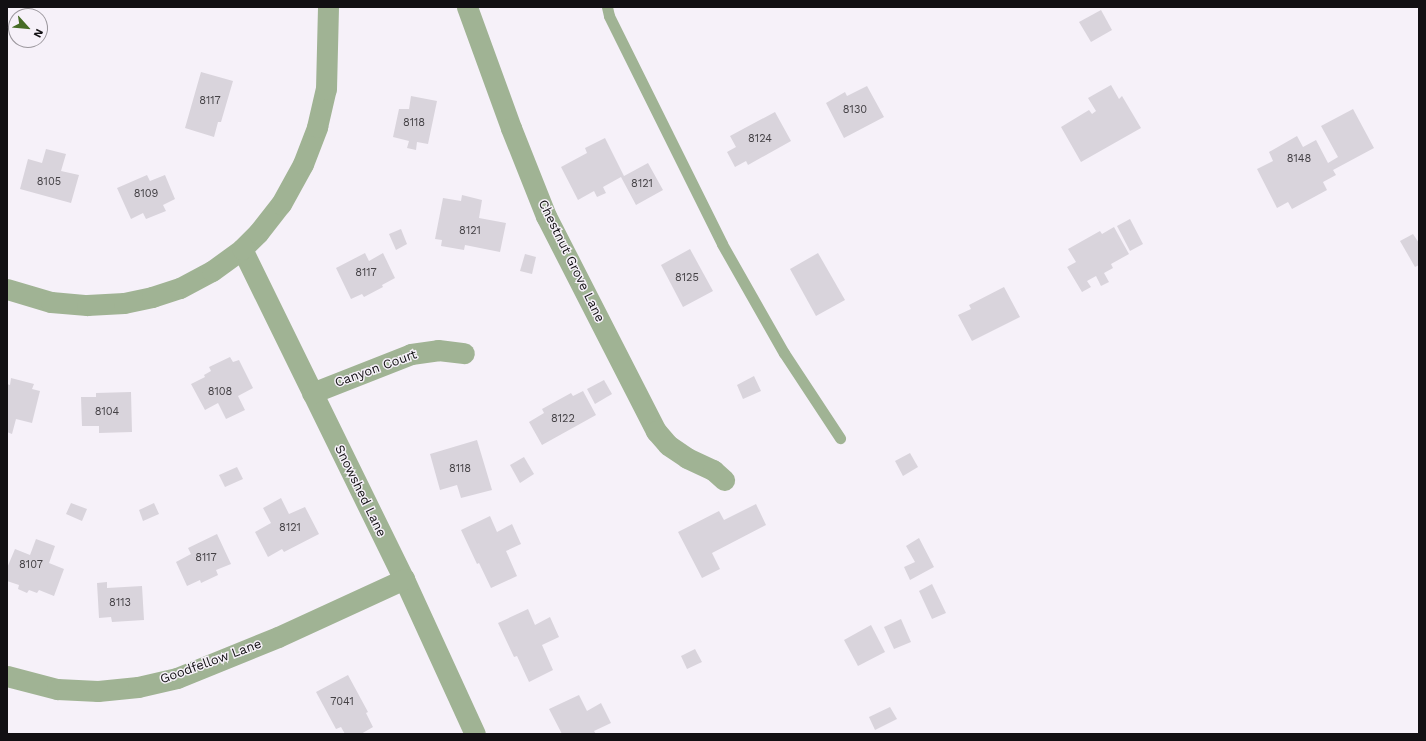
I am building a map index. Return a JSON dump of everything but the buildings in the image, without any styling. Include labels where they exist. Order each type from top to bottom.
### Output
[{"type":"street","points":[[7,289],[51,302],[87,305],[124,303],[152,297],[180,288],[212,271],[242,249],[258,233],[281,204],[303,164],[317,127],[326,89],[328,7]]},
{"type":"street","name":"Chestnut Grove Lane","points":[[466,7],[511,128],[546,216],[656,431],[668,445],[687,458],[713,470],[724,480]]},
{"type":"street","name":"Snowshed Lane","points":[[242,249],[404,579],[475,734]]},
{"type":"street","name":"Canyon Court","points":[[312,393],[411,354],[438,350],[464,353]]},
{"type":"street","name":"Goodfellow Lane","points":[[7,676],[57,689],[98,691],[138,687],[177,678],[278,637],[404,579]]},
{"type":"lane","points":[[606,7],[609,16],[722,244],[784,353],[840,438]]}]
